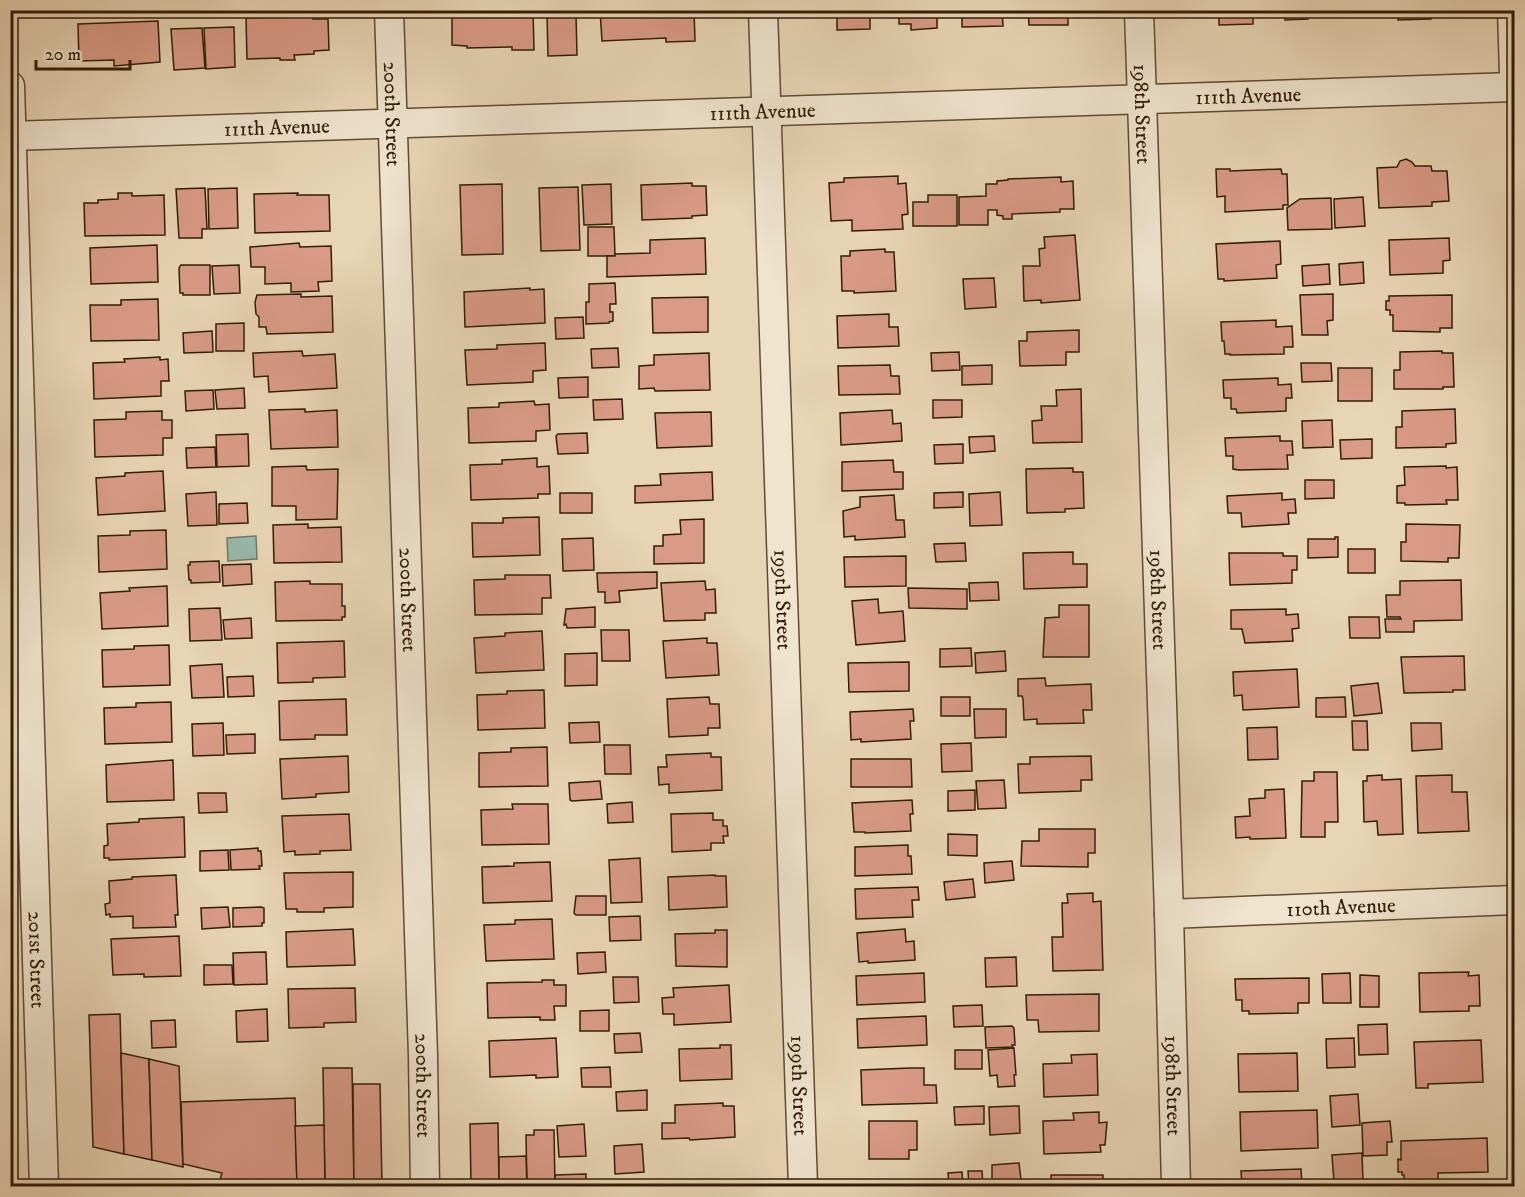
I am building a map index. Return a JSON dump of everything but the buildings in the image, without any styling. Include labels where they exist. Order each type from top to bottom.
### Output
[{"type":"street","name":"200th Street","points":[[389,10],[423,1056],[425,1186]]},
{"type":"street","name":"199th Street","points":[[763,10],[803,1186]]},
{"type":"street","name":"198th Street","points":[[1139,10],[1176,1186]]},
{"type":"street","points":[[1512,10],[1515,74]]},
{"type":"street","name":"201st Street","points":[[10,86],[44,1186]]},
{"type":"street","name":"111th Avenue","points":[[11,136],[1515,87]]},
{"type":"street","name":"110th Avenue","points":[[1169,914],[1515,900]]},
{"type":"shaded area","points":[[256,536],[257,559],[228,561],[227,538]]}]
